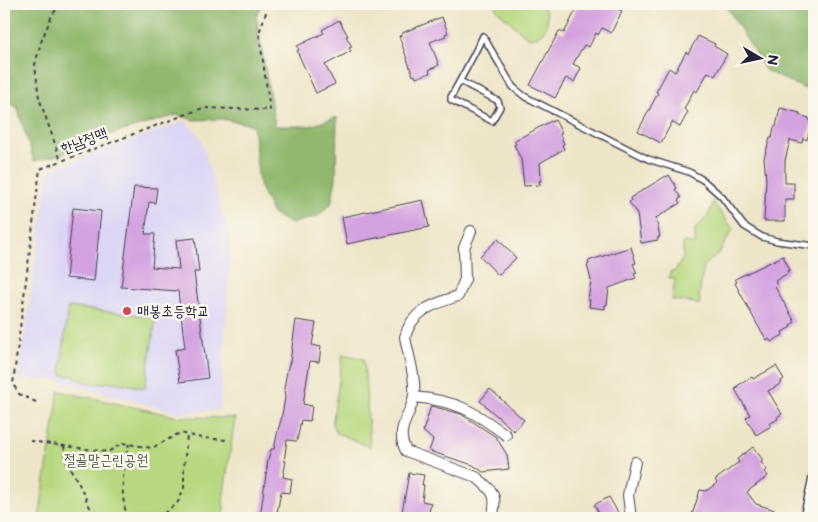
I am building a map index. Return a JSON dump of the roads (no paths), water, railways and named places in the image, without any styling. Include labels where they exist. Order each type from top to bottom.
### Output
[{"type":"street","points":[[472,231],[464,248],[465,279],[458,296],[430,306],[414,317],[407,329],[405,337],[414,384],[414,397],[402,432],[401,441],[406,451],[476,477],[492,492],[496,503],[492,518]]},
{"type":"street","points":[[414,397],[432,398],[460,405],[480,416],[506,435]]},
{"type":"street","points":[[630,518],[628,495],[635,462]]},
{"type":"lane","points":[[460,81],[498,101],[500,107],[492,121],[451,100],[460,81],[483,36],[513,87],[524,96],[648,159],[689,172],[703,180],[722,196],[744,226],[762,237],[814,246]]},
{"type":"lane","points":[[803,518],[814,468]]},
{"type":"place","name":"매봉초등학교","points":[[127,311]]},
{"type":"park label","name":"절골말근린공원","points":[[106,460]]}]
